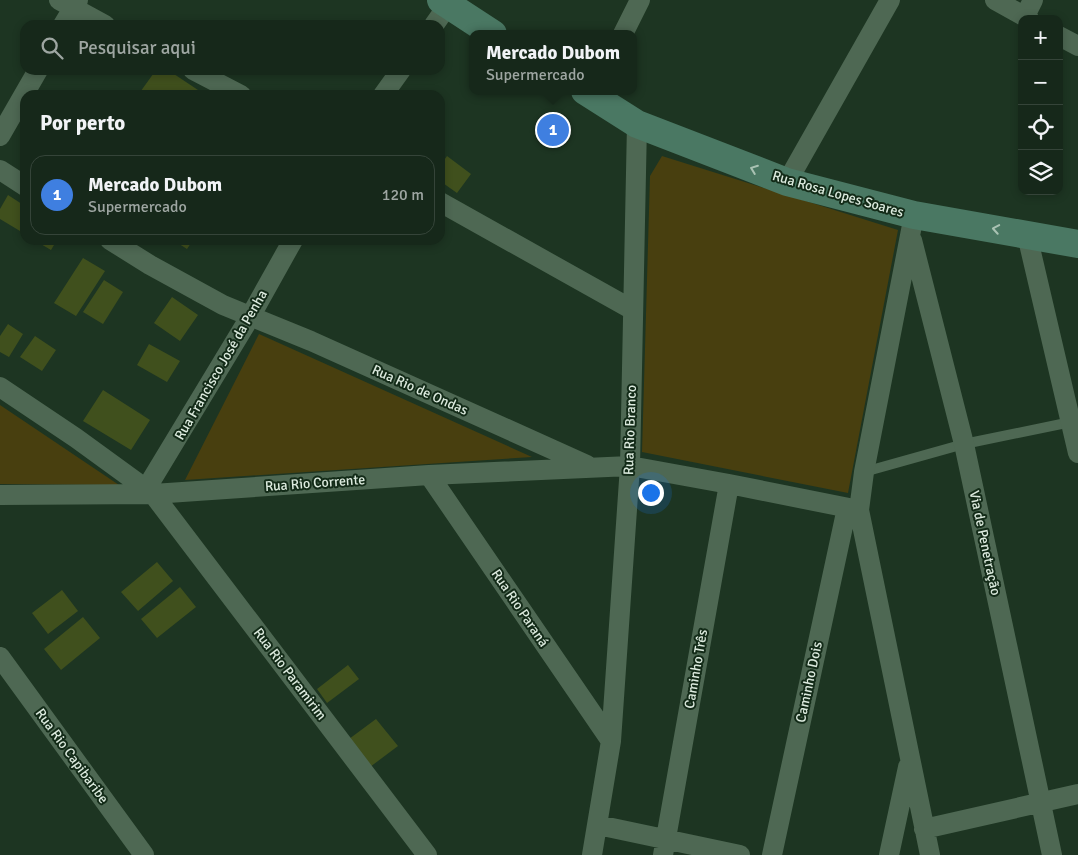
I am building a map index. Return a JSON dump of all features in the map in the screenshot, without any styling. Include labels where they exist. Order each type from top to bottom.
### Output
[{"type":"street","points":[[625,30],[640,0]]},
{"type":"street","points":[[787,182],[890,0]]},
{"type":"street","points":[[995,0],[1029,12]]},
{"type":"street","points":[[68,8],[94,20]]},
{"type":"street","points":[[441,10],[484,30]]},
{"type":"street","points":[[1063,38],[1078,46]]},
{"type":"street","points":[[26,90],[35,75]]},
{"type":"street","points":[[203,75],[232,90]]},
{"type":"street","points":[[387,90],[397,75]]},
{"type":"street","name":"Rua Rosa Lopes Soares","points":[[594,95],[637,124],[787,182],[912,224],[1027,235],[1078,244]]},
{"type":"street","points":[[0,136],[20,101]]},
{"type":"street","name":"Rua Rio Branco","points":[[592,855],[611,741],[630,466],[637,124]]},
{"type":"street","points":[[0,170],[20,183]]},
{"type":"street","points":[[445,205],[634,310]]},
{"type":"street","points":[[912,224],[864,472],[853,509],[930,855]]},
{"type":"street","name":"Via de Penetração","points":[[912,224],[964,444],[1052,855]]},
{"type":"street","points":[[1027,235],[1078,453]]},
{"type":"street","name":"Rua Rio de Ondas","points":[[118,245],[223,305],[311,341],[590,467]]},
{"type":"street","name":"Rua Francisco José da Penha","points":[[150,492],[290,245]]},
{"type":"street","name":"Rua Rio Paramirim","points":[[0,387],[76,438],[150,492],[427,855]]},
{"type":"street","name":"Rua Rio Corrente","points":[[0,495],[150,492],[429,475],[630,466],[853,509]]},
{"type":"street","name":"Rua Rio Paraná","points":[[429,475],[611,741]]},
{"type":"street","name":"Caminho Três","points":[[664,847],[729,484]]},
{"type":"street","name":"Caminho Dois","points":[[772,855],[853,509]]},
{"type":"street","name":"Rua Rio Capibaribe","points":[[0,657],[144,855]]},
{"type":"street","points":[[889,855],[910,759]]},
{"type":"street","points":[[924,829],[1078,794]]},
{"type":"street","points":[[598,825],[664,847],[740,855]]},
{"type":"lane","points":[[864,472],[964,444],[1071,422]]},
{"type":"shaded area","points":[[662,156],[898,230],[848,493],[642,452],[650,176]]},
{"type":"shaded area","points":[[259,334],[532,457],[185,480]]},
{"type":"shaded area","points":[[0,405],[119,485],[0,484]]},
{"type":"building","points":[[152,75],[176,75],[198,90],[142,90]]},
{"type":"building","points":[[447,156],[471,174],[457,193],[445,185],[445,159]]},
{"type":"building","points":[[8,195],[20,203],[20,231],[0,219],[0,209]]},
{"type":"building","points":[[42,245],[54,245],[51,250]]},
{"type":"building","points":[[181,245],[190,245],[187,249]]},
{"type":"building","points":[[83,258],[105,271],[76,316],[54,303]]},
{"type":"building","points":[[104,280],[123,292],[103,324],[83,312]]},
{"type":"building","points":[[172,297],[198,315],[180,341],[154,323]]},
{"type":"building","points":[[8,324],[23,334],[9,357],[0,352],[0,336]]},
{"type":"building","points":[[35,336],[56,350],[42,371],[20,357]]},
{"type":"building","points":[[149,344],[180,361],[167,382],[137,365]]},
{"type":"building","points":[[103,390],[150,420],[131,450],[83,421]]},
{"type":"building","points":[[157,562],[173,581],[138,611],[121,592]]},
{"type":"building","points":[[180,587],[196,607],[157,638],[141,619]]},
{"type":"building","points":[[62,590],[78,611],[48,634],[32,613]]},
{"type":"building","points":[[83,617],[100,638],[61,670],[44,649]]},
{"type":"building","points":[[348,665],[359,679],[327,703],[317,689]]},
{"type":"building","points":[[376,719],[398,746],[370,767],[349,739]]},
{"type":"place","name":"Mercado Dubom","points":[[553,130]]}]
